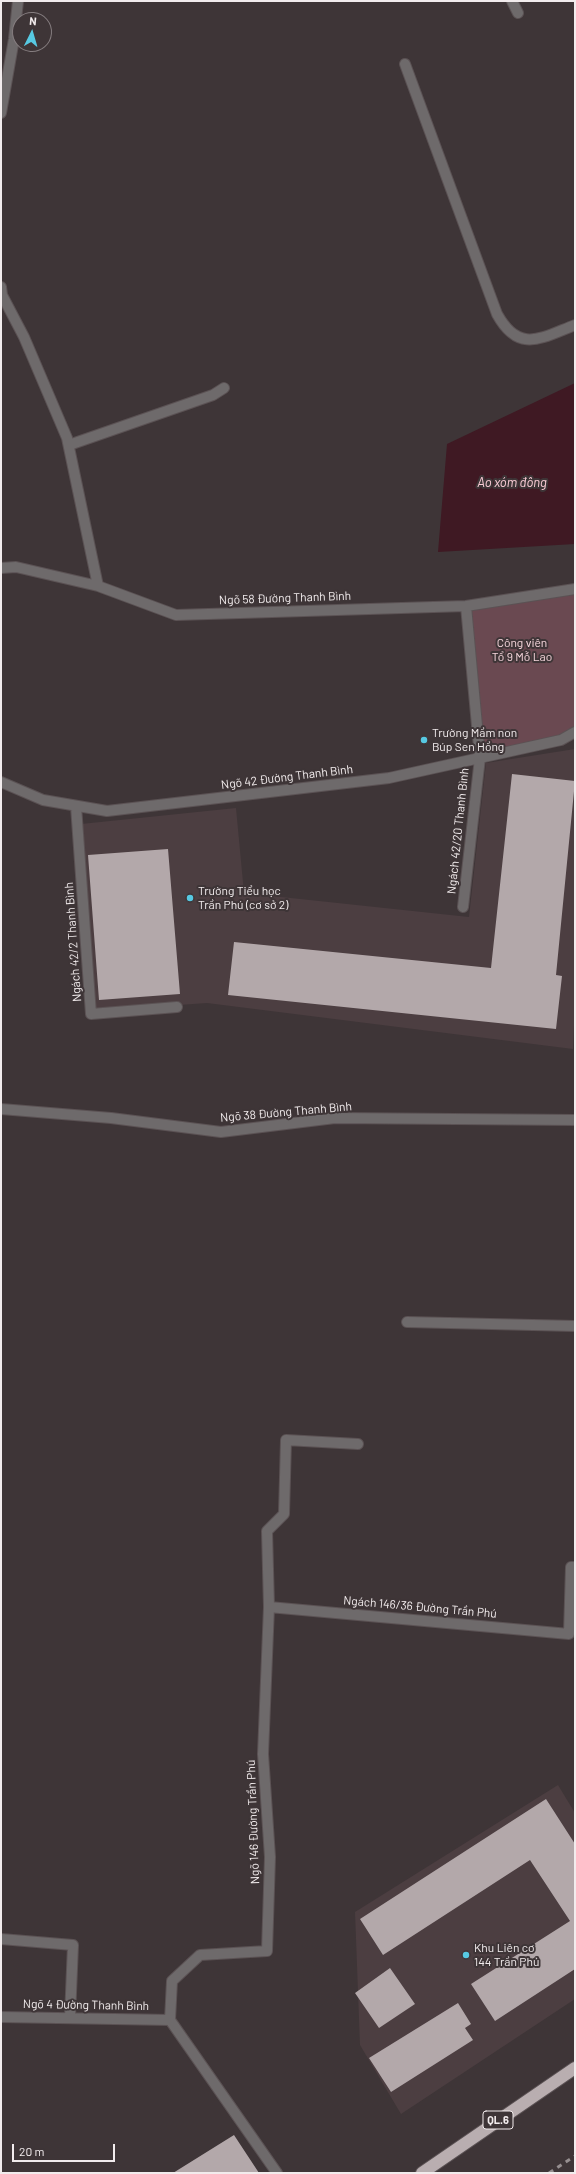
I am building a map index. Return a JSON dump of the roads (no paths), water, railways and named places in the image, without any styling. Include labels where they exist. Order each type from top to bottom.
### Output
[{"type":"highway","name":"QL.6","points":[[422,2173],[575,2068]]},
{"type":"lane","points":[[1,113],[14,39],[18,1]]},
{"type":"lane","points":[[512,1],[518,13]]},
{"type":"lane","points":[[404,64],[494,307],[505,329],[519,338],[533,340],[575,325]]},
{"type":"lane","points":[[1,287],[2,295],[24,337],[69,445],[98,586]]},
{"type":"lane","points":[[69,445],[213,395],[224,388]]},
{"type":"lane","name":"Ngõ 58 Đường Thanh Bình","points":[[1,568],[16,567],[98,586],[176,615],[466,606],[575,589]]},
{"type":"lane","name":"Ngách 42/20 Thanh Bình","points":[[463,907],[480,758],[466,606]]},
{"type":"lane","name":"Ngõ 42 Đường Thanh Bình","points":[[1,782],[43,800],[107,811],[389,778],[562,740],[575,732]]},
{"type":"lane","name":"Ngách 42/2 Thanh Bình","points":[[76,806],[91,1014],[177,1007]]},
{"type":"lane","name":"Ngõ 38 Đường Thanh Bình","points":[[1,1109],[111,1118],[221,1132],[335,1118],[575,1120]]},
{"type":"lane","points":[[407,1322],[575,1326]]},
{"type":"lane","name":"Ngõ 146 Đường Trần Phú","points":[[170,2020],[172,1981],[200,1955],[267,1951],[270,1857],[263,1754],[269,1607],[267,1531],[284,1514],[286,1440],[358,1444]]},
{"type":"lane","name":"Ngách 146/36 Đường Trần Phú","points":[[269,1607],[569,1634],[571,1567],[575,1567]]},
{"type":"lane","points":[[1,1939],[73,1945],[70,2017]]},
{"type":"lane","name":"Ngõ 4 Đường Thanh Bình","points":[[1,2018],[70,2017],[170,2020]]},
{"type":"lane","points":[[170,2020],[277,2173]]},
{"type":"water","name":"Ao xóm đông","points":[[575,383],[575,544],[438,552],[447,444]]},
{"type":"railway","points":[[549,2173],[575,2156]]},
{"type":"place","name":"Trường Mầm non Búp Sen Hồng","points":[[424,740]]},
{"type":"place","name":"Trường Tiểu học Trần Phú (cơ sở 2)","points":[[190,898]]},
{"type":"place","name":"Khu Liên cơ 144 Trần Phú","points":[[466,1955]]},
{"type":"park label","name":"Công viên Tổ 9 Mỗ Lao","points":[[522,650]]}]
